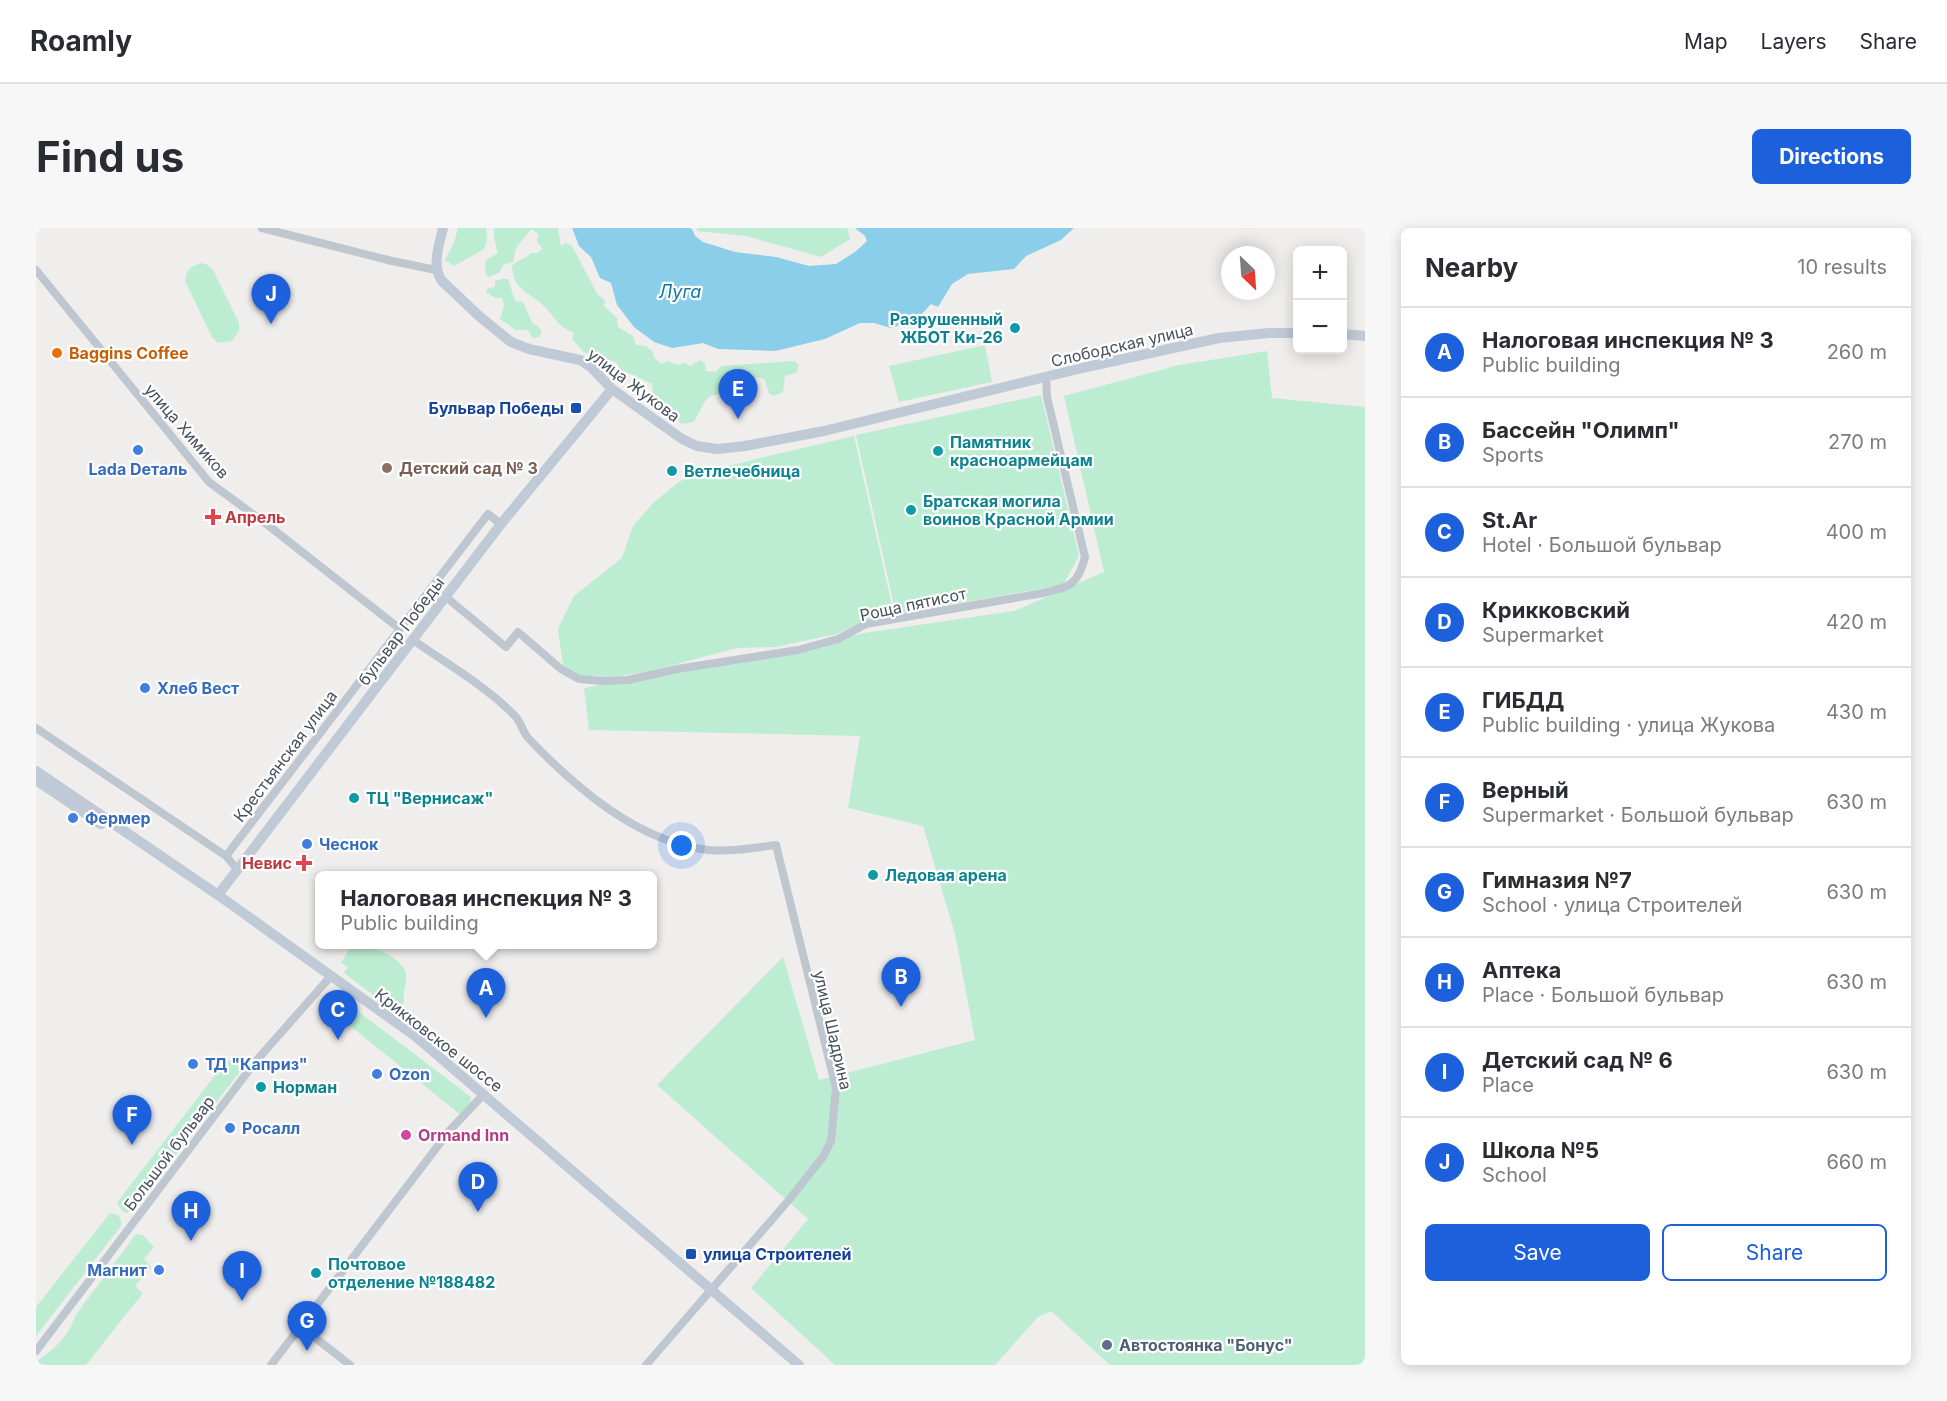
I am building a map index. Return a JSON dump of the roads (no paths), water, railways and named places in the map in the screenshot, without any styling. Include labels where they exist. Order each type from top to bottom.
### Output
[{"type":"street","points":[[262,228],[436,270],[443,228]]},
{"type":"street","name":"улица Химиков","points":[[36,270],[209,482],[269,526],[399,629]]},
{"type":"street","name":"улица Жукова","points":[[436,270],[450,290],[511,342],[529,349],[580,360],[612,389],[682,439],[697,446],[717,449],[774,441],[919,410]]},
{"type":"street","name":"Слободская улица","points":[[919,410],[1219,338],[1293,333]]},
{"type":"street","points":[[1347,334],[1365,336]]},
{"type":"street","name":"Роща пятисот","points":[[446,597],[506,647],[518,632],[561,669],[579,679],[602,681],[628,680],[677,669],[798,650],[838,639],[866,624],[1068,587],[1081,575],[1085,557],[1047,397],[1046,378]]},
{"type":"street","name":"бульвар Победы","points":[[218,895],[501,524],[612,389]]},
{"type":"street","name":"Крестьянская улица","points":[[226,856],[488,514],[501,524]]},
{"type":"street","name":"улица Шадрина","points":[[413,640],[481,688],[517,717],[526,736],[549,759],[586,792],[629,822],[672,842],[707,850],[731,851],[776,845],[836,1088],[831,1141],[823,1157],[788,1201],[709,1290]]},
{"type":"street","points":[[36,728],[226,856],[237,869]]},
{"type":"street","name":"Крикковское шоссе","points":[[36,771],[218,895],[329,979],[415,1036],[482,1096],[799,1365]]},
{"type":"street","points":[[36,780],[329,979]]},
{"type":"street","name":"Большой бульвар","points":[[36,1352],[256,1061],[329,979]]},
{"type":"street","points":[[271,1365],[450,1130],[482,1096]]},
{"type":"street","points":[[646,1365],[709,1290],[790,1365]]},
{"type":"street","points":[[300,1326],[350,1365]]},
{"type":"water","name":"Луга","points":[[572,228],[689,228],[703,242],[735,252],[776,257],[809,266],[836,264],[855,252],[867,241],[865,236],[855,228],[1074,228],[1061,240],[1026,256],[1014,269],[968,274],[952,284],[938,307],[931,304],[916,320],[891,328],[874,323],[860,323],[825,339],[775,351],[718,349],[703,343],[672,348],[654,342],[634,327],[617,305],[611,283],[600,278],[591,257],[579,246]]},
{"type":"place","name":"Школа №5","points":[[271,324]]},
{"type":"place","name":"Разрушенный ЖБОТ Ки-26","points":[[1015,328]]},
{"type":"place","name":"Baggins Coffee","points":[[57,353]]},
{"type":"place","name":"Бульвар Победы","points":[[576,408]]},
{"type":"place","name":"ГИБДД","points":[[738,419]]},
{"type":"place","name":"Lada Dеталь","points":[[138,450]]},
{"type":"place","name":"Памятник красноармейцам","points":[[938,451]]},
{"type":"place","name":"Детский сад № 3","points":[[387,468]]},
{"type":"place","name":"Ветлечебница","points":[[672,471]]},
{"type":"place","name":"Братская могила воинов Красной Армии","points":[[911,510]]},
{"type":"place","name":"Апрель","points":[[213,517]]},
{"type":"place","name":"Хлеб Вест","points":[[145,688]]},
{"type":"place","name":"ТЦ \"Вернисаж\"","points":[[354,798]]},
{"type":"place","name":"Фермер","points":[[73,818]]},
{"type":"place","name":"Чеснок","points":[[307,844]]},
{"type":"place","name":"Невис","points":[[304,863]]},
{"type":"place","name":"Ледовая арена","points":[[873,875]]},
{"type":"place","name":"Бассейн \"Олимп\"","points":[[901,1007]]},
{"type":"place","name":"Налоговая инспекция № 3","points":[[486,1018]]},
{"type":"place","name":"St.Ar","points":[[338,1040]]},
{"type":"place","name":"ТД \"Каприз\"","points":[[193,1064]]},
{"type":"place","name":"Ozon","points":[[377,1074]]},
{"type":"place","name":"Норман","points":[[261,1087]]},
{"type":"place","name":"Росалл","points":[[230,1128]]},
{"type":"place","name":"Ormand Inn","points":[[406,1135]]},
{"type":"place","name":"Верный","points":[[132,1145]]},
{"type":"place","name":"Крикковский","points":[[478,1212]]},
{"type":"place","name":"Аптека","points":[[191,1241]]},
{"type":"place","name":"улица Строителей","points":[[691,1254]]},
{"type":"place","name":"Магнит","points":[[159,1270]]},
{"type":"place","name":"Почтовое отделение №188482","points":[[316,1273]]},
{"type":"place","name":"Детский сад № 6","points":[[242,1301]]},
{"type":"place","name":"Автостоянка \"Бонус\"","points":[[1107,1345]]},
{"type":"place","name":"Гимназия №7","points":[[307,1351]]}]
